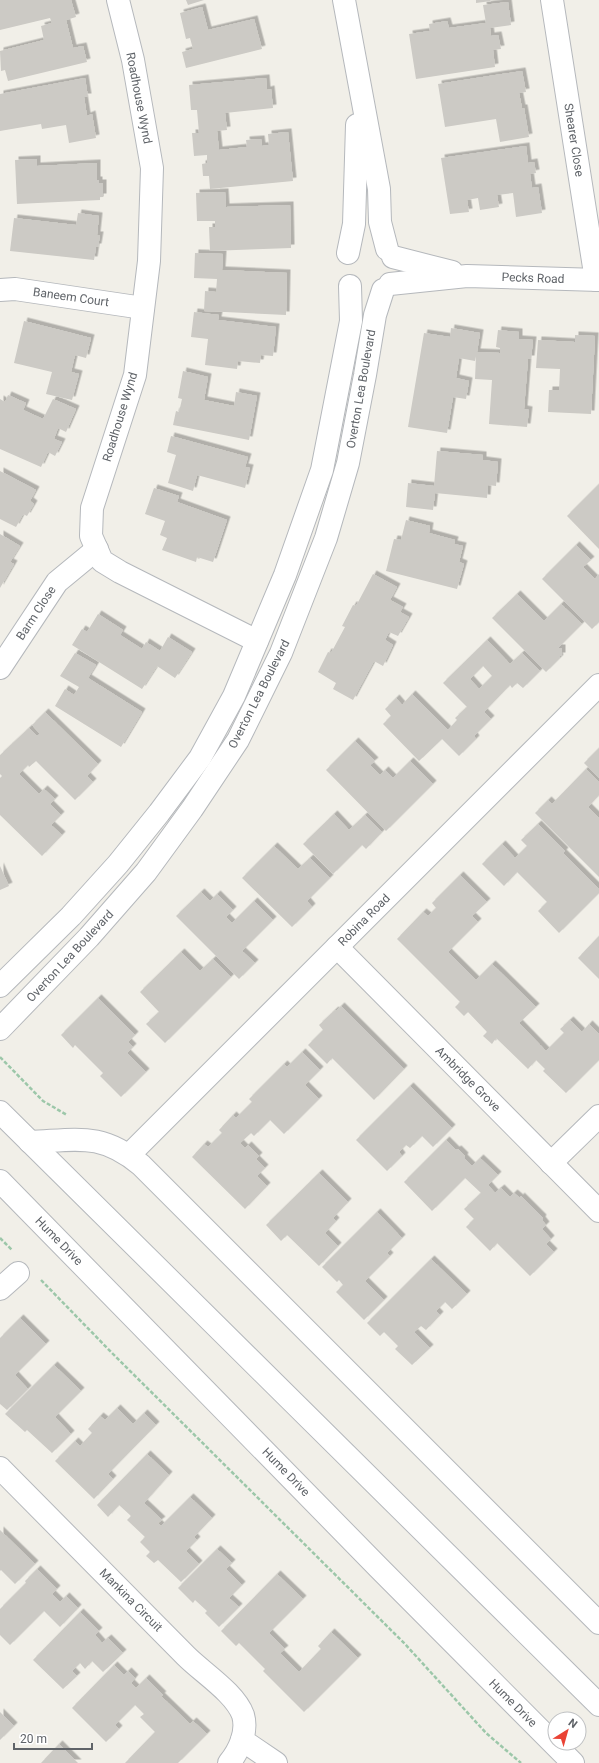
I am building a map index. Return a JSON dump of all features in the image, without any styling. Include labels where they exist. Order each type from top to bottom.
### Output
[{"type":"street","name":"Roadhouse Wynd","points":[[118,0],[133,60],[152,168],[149,262],[135,374],[92,508],[91,536],[102,561],[120,572],[281,653]]},
{"type":"street","points":[[344,0],[359,80],[379,189],[380,222],[395,266],[394,275],[387,287],[374,293],[357,291],[350,286],[343,270],[344,262],[348,253],[355,212],[359,80]]},
{"type":"street","name":"Shearer Close","points":[[552,0],[598,280]]},
{"type":"street","points":[[348,253],[354,247],[362,243],[371,242],[380,244],[390,253]]},
{"type":"street","name":"Pecks Road","points":[[390,253],[467,276]]},
{"type":"street","name":"Pecks Road","points":[[387,287],[467,276],[598,280]]},
{"type":"street","name":"Overton Lea Boulevard","points":[[0,986],[76,910],[118,864],[159,813],[200,758],[234,696],[284,576],[322,470],[352,321],[350,286]]},
{"type":"street","name":"Overton Lea Boulevard","points":[[0,1029],[89,938],[146,872],[192,809],[238,740],[281,653],[326,538],[348,460],[375,315],[387,287]]},
{"type":"street","name":"Baneem Court","points":[[0,290],[15,289],[143,308]]},
{"type":"street","name":"Barm Close","points":[[0,668],[57,582],[97,549]]},
{"type":"street","name":"Robina Road","points":[[129,1155],[599,684]]},
{"type":"street","name":"Ambridge Grove","points":[[337,947],[599,1211]]},
{"type":"street","points":[[0,1112],[599,1705]]},
{"type":"street","points":[[551,1163],[599,1116]]},
{"type":"street","points":[[30,1142],[91,1139],[112,1145],[129,1155],[147,1171],[599,1623]]},
{"type":"street","name":"Hume Drive","points":[[0,1181],[379,1568],[573,1763]]},
{"type":"street","points":[[0,1289],[23,1267]]},
{"type":"street","name":"Mankina Circuit","points":[[0,1468],[188,1658],[230,1696],[238,1706],[243,1716],[242,1740]]},
{"type":"street","points":[[229,1763],[242,1740],[276,1763]]},
{"type":"path","points":[[0,1057],[43,1100],[70,1116]]},
{"type":"path","points":[[0,1238],[23,1267],[113,1354],[405,1644],[486,1733],[521,1763]]},
{"type":"building","points":[[0,0],[71,0],[76,17],[66,20],[73,48],[83,46],[87,62],[8,81],[5,70],[1,71],[0,51],[44,40],[41,26],[52,23],[50,18],[0,30]]},
{"type":"building","points":[[186,0],[204,0],[188,5]]},
{"type":"building","points":[[476,0],[490,0],[491,1],[476,3]]},
{"type":"building","points":[[508,2],[511,25],[490,28],[491,36],[498,35],[501,49],[493,50],[495,67],[416,79],[409,34],[430,31],[429,24],[447,21],[449,28],[486,23],[483,5]]},
{"type":"building","points":[[202,7],[208,30],[254,19],[262,49],[186,68],[182,52],[193,49],[190,38],[186,39],[180,13]]},
{"type":"building","points":[[522,71],[526,92],[519,93],[522,108],[524,108],[529,137],[500,142],[496,119],[445,127],[438,84]]},
{"type":"building","points":[[85,78],[88,97],[84,97],[87,116],[92,114],[96,138],[69,143],[66,125],[42,129],[41,124],[0,131],[0,94]]},
{"type":"building","points":[[266,78],[267,90],[271,89],[273,108],[225,113],[227,130],[217,131],[219,150],[247,147],[246,140],[261,139],[262,146],[269,145],[268,134],[288,132],[293,181],[210,189],[209,176],[203,176],[202,164],[207,163],[207,155],[194,156],[192,133],[199,133],[197,110],[191,110],[189,85]]},
{"type":"building","points":[[526,146],[528,163],[534,162],[536,173],[530,174],[532,188],[538,187],[542,213],[516,217],[513,193],[497,195],[499,207],[480,210],[478,198],[467,200],[469,212],[450,214],[441,158]]},
{"type":"building","points":[[37,159],[37,166],[97,163],[97,180],[99,180],[99,183],[103,183],[103,197],[100,197],[100,200],[17,204],[15,160]]},
{"type":"building","points":[[225,192],[226,207],[290,205],[291,248],[210,251],[209,227],[215,227],[215,221],[197,221],[196,193]]},
{"type":"building","points":[[78,213],[99,216],[97,235],[100,235],[94,260],[10,251],[14,218],[76,225]]},
{"type":"building","points":[[195,253],[223,254],[222,270],[287,273],[286,315],[204,311],[205,291],[216,292],[217,279],[194,278]]},
{"type":"building","points":[[194,312],[219,315],[218,320],[276,327],[273,356],[261,355],[260,363],[238,361],[237,369],[205,365],[208,339],[191,337]]},
{"type":"building","points":[[24,321],[91,338],[86,358],[75,355],[71,372],[79,374],[72,400],[46,394],[52,372],[14,363]]},
{"type":"building","points":[[451,328],[480,333],[477,352],[500,353],[500,348],[496,347],[498,330],[519,332],[519,339],[533,340],[531,359],[528,359],[524,409],[529,410],[527,427],[489,424],[492,380],[475,379],[476,356],[475,361],[459,358],[456,378],[469,381],[466,399],[453,397],[447,433],[408,427],[424,333],[450,337]]},
{"type":"building","points":[[575,335],[595,336],[591,414],[548,412],[549,390],[559,390],[560,369],[536,368],[538,340],[575,342]]},
{"type":"building","points":[[183,371],[208,377],[204,400],[234,406],[236,392],[257,396],[249,440],[173,425],[176,411],[179,412],[182,399],[178,398]]},
{"type":"building","points":[[8,395],[26,403],[23,410],[43,419],[53,399],[76,409],[66,432],[58,428],[54,439],[62,442],[55,456],[48,452],[41,467],[0,449],[0,399],[5,402]]},
{"type":"building","points":[[171,436],[248,457],[245,467],[250,468],[245,488],[197,475],[193,491],[168,483],[176,455],[167,452]]},
{"type":"building","points":[[437,451],[483,455],[483,460],[498,462],[496,486],[488,485],[487,498],[435,493],[433,510],[406,507],[408,483],[434,486]]},
{"type":"building","points":[[0,471],[36,490],[30,501],[34,504],[27,516],[23,514],[16,527],[0,519]]},
{"type":"building","points":[[599,484],[599,549],[567,516]]},
{"type":"building","points":[[154,488],[179,496],[177,502],[227,520],[213,562],[197,557],[196,562],[162,550],[167,538],[160,535],[165,521],[145,514]]},
{"type":"building","points":[[406,520],[430,526],[429,533],[455,540],[454,544],[463,546],[459,562],[464,564],[457,589],[386,571],[394,539],[401,540]]},
{"type":"building","points":[[0,534],[20,546],[10,562],[14,564],[0,588]]},
{"type":"building","points":[[576,545],[591,560],[583,567],[595,579],[599,574],[599,622],[592,629],[542,579]]},
{"type":"building","points":[[373,574],[397,587],[390,600],[403,607],[400,612],[409,617],[398,636],[389,632],[385,640],[393,645],[383,666],[374,661],[353,700],[333,689],[336,683],[318,672],[328,652],[331,653],[345,627],[342,626],[353,605],[356,606]]},
{"type":"building","points":[[517,594],[544,621],[561,604],[582,624],[558,648],[562,648],[562,656],[559,656],[560,658],[546,672],[492,618]]},
{"type":"building","points":[[98,614],[123,630],[120,635],[142,649],[146,642],[160,651],[168,637],[192,652],[175,678],[157,666],[142,689],[72,645],[82,629],[87,632]]},
{"type":"building","points":[[487,640],[510,664],[522,653],[540,671],[523,688],[517,683],[512,688],[510,685],[484,712],[491,719],[474,736],[476,739],[459,756],[442,739],[419,761],[383,724],[391,716],[385,709],[396,698],[402,705],[412,694],[448,730],[457,720],[455,718],[467,707],[443,683]],"holes":[[[483,666],[492,676],[479,689],[470,679]]]},
{"type":"building","points":[[75,653],[96,665],[88,678],[142,712],[121,747],[55,706],[65,689],[74,695],[79,687],[60,676]]},
{"type":"building","points":[[45,712],[98,764],[87,776],[93,782],[75,800],[36,761],[29,767],[28,765],[19,774],[39,794],[44,789],[55,799],[50,804],[61,815],[51,825],[62,835],[42,856],[0,815],[0,778],[2,776],[0,774],[0,755],[29,728],[37,736],[40,734],[32,725]]},
{"type":"building","points":[[355,741],[375,761],[370,765],[380,775],[385,770],[393,778],[410,761],[433,784],[386,831],[326,770]]},
{"type":"building","points":[[599,748],[599,778],[584,763]]},
{"type":"building","points":[[586,769],[599,782],[599,795],[588,807],[599,818],[599,877],[535,813],[548,800],[552,804]]},
{"type":"building","points":[[334,814],[349,830],[365,815],[382,832],[366,849],[362,845],[333,874],[303,844]]},
{"type":"building","points":[[538,824],[565,851],[563,853],[599,889],[599,893],[559,933],[538,911],[547,902],[517,872],[504,886],[482,864],[502,844],[515,858],[527,846],[521,840]]},
{"type":"building","points":[[274,846],[298,869],[310,858],[330,878],[307,901],[312,907],[292,927],[242,878]]},
{"type":"building","points":[[0,866],[9,886],[0,890]]},
{"type":"building","points":[[460,875],[487,902],[472,916],[478,922],[448,952],[476,980],[492,964],[536,1007],[519,1023],[546,1051],[564,1033],[560,1029],[570,1020],[582,1032],[589,1024],[599,1034],[599,1060],[566,1093],[543,1071],[545,1069],[536,1060],[528,1069],[496,1038],[492,1044],[483,1036],[487,1032],[468,1012],[464,1016],[455,1007],[460,1002],[397,939],[423,912],[428,916],[436,908],[432,903]]},
{"type":"building","points":[[201,892],[210,901],[217,894],[233,910],[226,917],[232,923],[254,901],[273,920],[242,951],[255,963],[239,979],[176,916]]},
{"type":"building","points":[[599,936],[599,979],[578,958]]},
{"type":"building","points":[[181,952],[200,971],[213,959],[231,977],[165,1043],[146,1024],[159,1012],[140,992]]},
{"type":"building","points":[[98,998],[135,1035],[128,1042],[133,1047],[127,1053],[146,1072],[121,1097],[100,1076],[103,1073],[75,1045],[73,1048],[61,1035]]},
{"type":"building","points":[[341,1006],[404,1069],[374,1100],[332,1058],[327,1064],[308,1045],[323,1030],[319,1025]]},
{"type":"building","points":[[302,1052],[320,1070],[305,1085],[319,1099],[284,1134],[270,1120],[254,1136],[251,1133],[240,1143],[245,1148],[248,1145],[259,1156],[256,1159],[265,1168],[257,1176],[267,1186],[245,1209],[192,1157],[204,1144],[208,1147],[222,1133],[219,1130],[233,1115],[236,1118],[252,1102],[249,1099],[284,1064],[287,1067]]},
{"type":"building","points":[[410,1086],[452,1128],[433,1147],[422,1136],[410,1148],[406,1145],[399,1152],[402,1156],[387,1171],[356,1140]]},
{"type":"building","points":[[446,1140],[456,1150],[458,1149],[465,1156],[464,1158],[472,1166],[480,1158],[498,1175],[488,1185],[495,1193],[501,1188],[510,1197],[514,1193],[520,1198],[521,1196],[543,1218],[542,1220],[546,1225],[542,1229],[551,1239],[546,1244],[554,1252],[530,1276],[497,1243],[490,1251],[466,1227],[474,1219],[464,1209],[481,1193],[465,1178],[432,1211],[404,1182]]},
{"type":"building","points":[[319,1173],[348,1202],[333,1218],[336,1221],[325,1233],[338,1246],[319,1266],[287,1235],[281,1241],[266,1225]]},
{"type":"building","points":[[377,1212],[402,1238],[387,1253],[390,1256],[365,1281],[384,1300],[364,1320],[336,1292],[343,1285],[339,1280],[337,1282],[322,1267]]},
{"type":"building","points":[[431,1259],[467,1294],[452,1309],[445,1302],[436,1311],[440,1315],[426,1330],[421,1326],[414,1332],[430,1348],[412,1365],[395,1349],[398,1346],[384,1332],[380,1336],[367,1323]]},
{"type":"building","points":[[20,1318],[46,1344],[15,1375],[28,1389],[7,1410],[0,1404],[0,1338]]},
{"type":"building","points":[[54,1365],[81,1391],[55,1417],[71,1434],[52,1453],[27,1430],[25,1432],[5,1414]]},
{"type":"building","points":[[117,1408],[133,1424],[144,1413],[156,1425],[108,1474],[113,1479],[94,1499],[55,1461],[75,1441],[80,1446],[92,1433],[88,1429],[100,1416],[105,1420]]},
{"type":"building","points":[[147,1454],[169,1475],[144,1503],[162,1520],[158,1523],[161,1526],[190,1497],[212,1518],[194,1537],[197,1540],[186,1551],[199,1564],[181,1582],[158,1560],[154,1563],[146,1556],[150,1552],[140,1542],[145,1537],[127,1520],[131,1516],[119,1505],[108,1517],[97,1505]]},
{"type":"building","points":[[0,1530],[35,1564],[15,1584],[1,1570],[0,1571]]},
{"type":"building","points":[[217,1549],[232,1563],[226,1569],[242,1585],[229,1598],[239,1607],[219,1627],[205,1613],[207,1611],[195,1600],[193,1603],[178,1588]]},
{"type":"building","points":[[37,1569],[57,1589],[52,1594],[60,1602],[66,1596],[78,1608],[60,1627],[44,1611],[10,1645],[0,1635],[0,1609],[26,1583],[25,1581]]},
{"type":"building","points":[[277,1574],[303,1599],[269,1633],[285,1649],[280,1653],[299,1672],[321,1649],[318,1646],[331,1632],[358,1658],[304,1712],[263,1671],[265,1669],[239,1643],[236,1646],[221,1631]]},
{"type":"building","points":[[80,1612],[99,1631],[95,1635],[102,1643],[108,1638],[123,1653],[103,1672],[92,1661],[85,1669],[80,1663],[72,1671],[77,1676],[63,1689],[33,1660]]},
{"type":"building","points":[[114,1665],[124,1675],[128,1671],[135,1678],[131,1683],[136,1688],[146,1678],[163,1695],[161,1696],[190,1724],[193,1721],[207,1734],[178,1763],[125,1763],[155,1732],[140,1717],[144,1714],[135,1705],[115,1725],[119,1729],[106,1742],[72,1708]]},
{"type":"building","points":[[0,1712],[14,1726],[0,1740]]},
{"type":"building","points":[[59,1744],[78,1763],[41,1763]]}]
